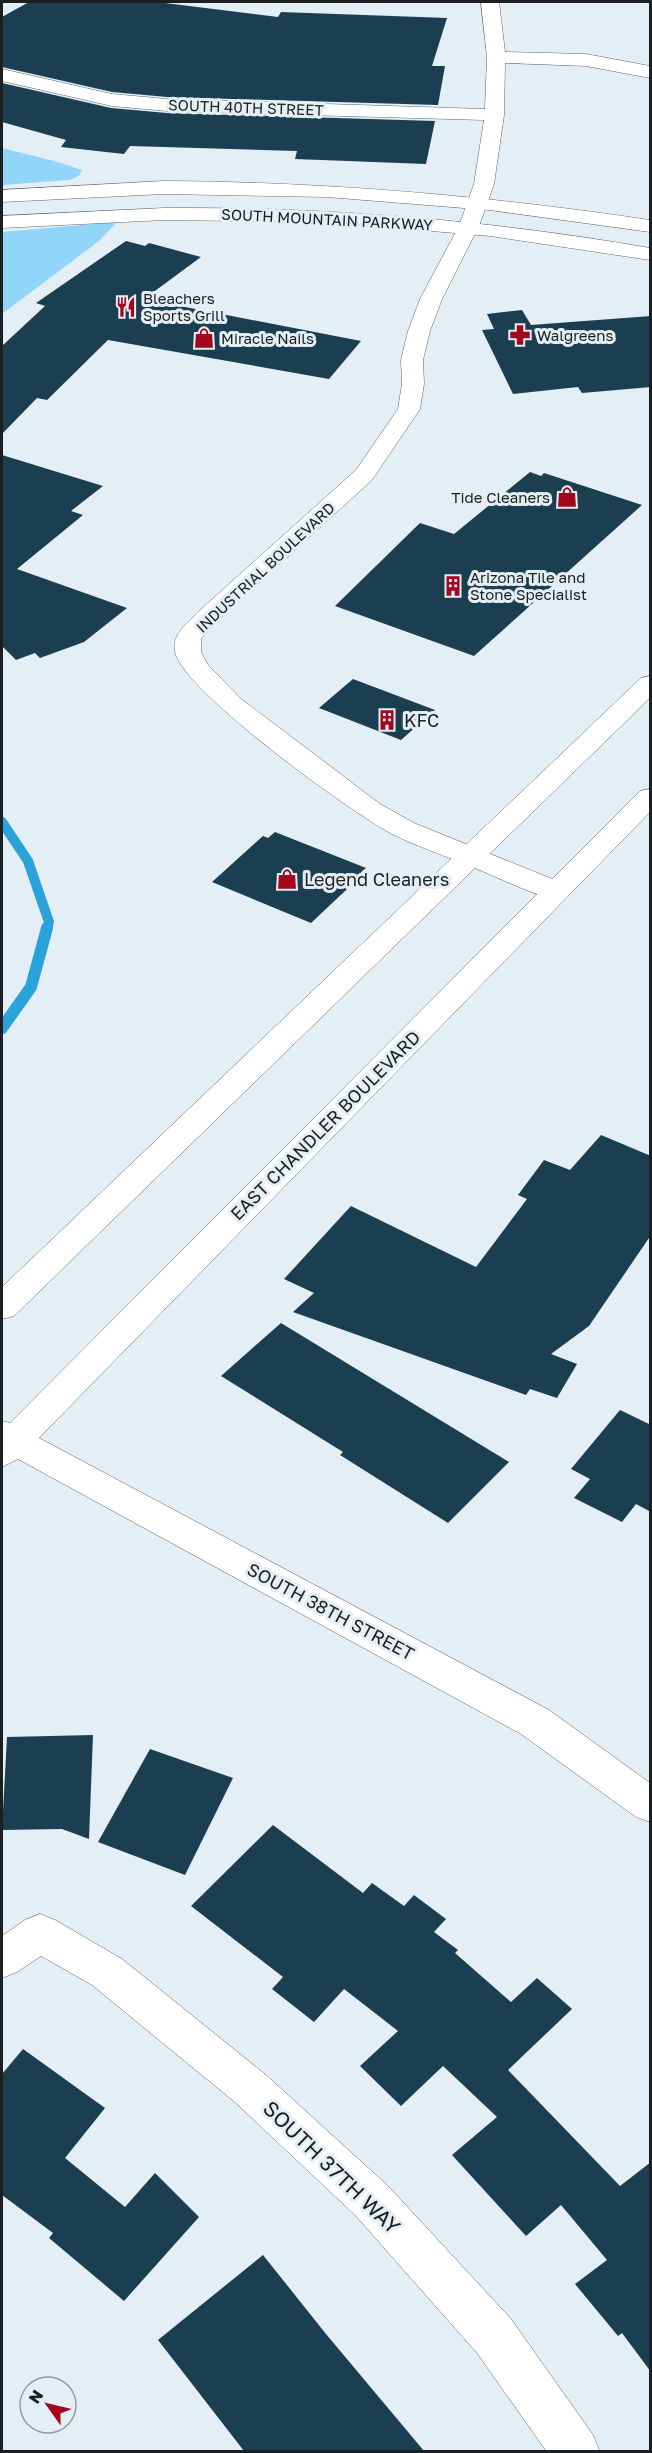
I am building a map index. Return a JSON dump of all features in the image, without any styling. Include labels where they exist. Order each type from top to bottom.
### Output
[{"type":"street","name":"INDUSTRIAL BOULEVARD","points":[[490,2],[496,57],[494,115],[484,184],[473,215],[431,299],[419,331],[412,360],[413,384],[410,409],[397,431],[364,475],[208,615],[188,638],[188,651],[197,669],[231,704],[354,800],[404,829],[557,891]]},
{"type":"street","points":[[496,57],[586,60],[651,72]]},
{"type":"street","name":"SOUTH 40TH STREET","points":[[2,75],[112,100],[167,105],[494,115]]},
{"type":"street","name":"SOUTH MOUNTAIN PARKWAY","points":[[2,196],[117,189],[227,188],[339,192],[473,215],[651,254]]},
{"type":"street","name":"SOUTH MOUNTAIN PARKWAY","points":[[2,222],[127,215],[567,213],[651,226]]},
{"type":"street","points":[[2,1307],[651,684]]},
{"type":"street","name":"EAST CHANDLER BOULEVARD","points":[[6,1442],[651,797]]},
{"type":"street","name":"SOUTH 38TH STREET","points":[[6,1442],[535,1722],[651,1805]]},
{"type":"street","name":"SOUTH 37TH WAY","points":[[2,1959],[40,1933],[107,1972],[251,2089],[372,2201],[494,2336],[576,2451]]},
{"type":"shaded area","points":[[2,148],[82,170],[79,176],[69,180],[2,185]]},
{"type":"shaded area","points":[[117,222],[99,241],[2,314],[2,232]]},
{"type":"building","points":[[29,2],[157,2],[278,17],[281,12],[447,18],[432,66],[445,66],[438,105],[167,97],[112,92],[2,67],[2,17]]},
{"type":"building","points":[[2,83],[111,108],[167,113],[435,121],[426,164],[295,159],[297,151],[130,146],[124,154],[61,147],[66,140],[2,122]]},
{"type":"building","points":[[126,241],[145,246],[149,243],[201,257],[144,299],[361,341],[329,379],[108,340],[47,400],[37,398],[2,434],[2,346],[45,306],[36,303]]},
{"type":"building","name":"Walgreens","points":[[522,310],[531,325],[651,316],[651,387],[582,393],[578,387],[513,394],[482,330],[494,329],[487,314]]},
{"type":"building","points":[[2,455],[103,486],[71,511],[83,515],[17,569],[127,608],[84,642],[40,658],[35,653],[16,660],[2,646]]},
{"type":"building","name":"Arizona Tile and Stone Specialist","points":[[530,472],[541,476],[544,473],[642,505],[474,656],[335,606],[420,523],[454,534]]},
{"type":"building","name":"KFC","points":[[353,679],[435,710],[401,740],[319,708]]},
{"type":"building","name":"Legend Cleaners","points":[[275,832],[366,868],[358,875],[361,876],[311,923],[212,882],[263,836],[268,838]]},
{"type":"building","points":[[601,1135],[651,1156],[651,1235],[589,1326],[551,1354],[577,1364],[557,1398],[530,1389],[526,1395],[293,1312],[314,1293],[284,1279],[351,1206],[476,1267],[527,1199],[518,1195],[544,1160],[570,1170]]},
{"type":"building","points":[[281,1323],[509,1462],[448,1523],[340,1455],[343,1452],[221,1376]]},
{"type":"building","points":[[620,1410],[651,1425],[651,1512],[636,1504],[622,1522],[574,1498],[590,1479],[571,1469]]},
{"type":"building","points":[[93,1735],[89,1839],[62,1829],[2,1830],[7,1737]]},
{"type":"building","points":[[150,1749],[233,1778],[185,1875],[98,1842]]},
{"type":"building","points":[[273,1825],[363,1893],[372,1883],[404,1906],[414,1895],[446,1919],[434,1932],[458,1950],[455,1953],[511,2002],[537,1978],[572,2009],[508,2070],[620,2186],[651,2162],[651,2372],[622,2333],[618,2336],[575,2284],[607,2260],[561,2205],[526,2236],[452,2155],[497,2117],[443,2066],[401,2106],[360,2066],[398,2031],[344,1989],[314,2022],[272,1989],[283,1977],[191,1906]]},
{"type":"building","points":[[23,2049],[105,2108],[65,2158],[125,2207],[155,2173],[199,2217],[124,2301],[49,2238],[53,2233],[2,2195],[2,2074]]},
{"type":"building","points":[[263,2255],[424,2451],[244,2451],[158,2340]]},
{"type":"waterway","points":[[2,822],[28,861],[49,922],[47,929]]},
{"type":"waterway","points":[[2,1028],[31,987],[47,928]]},
{"type":"place","name":"Bleachers Sports Grill","points":[[126,307]]},
{"type":"place","name":"Walgreens","points":[[520,335]]},
{"type":"place","name":"Miracle Nails","points":[[204,338]]},
{"type":"place","name":"Tide Cleaners","points":[[567,497]]},
{"type":"place","name":"Arizona Tile and Stone Specialist","points":[[453,586]]},
{"type":"place","name":"KFC","points":[[387,720]]},
{"type":"place","name":"Legend Cleaners","points":[[287,879]]}]
